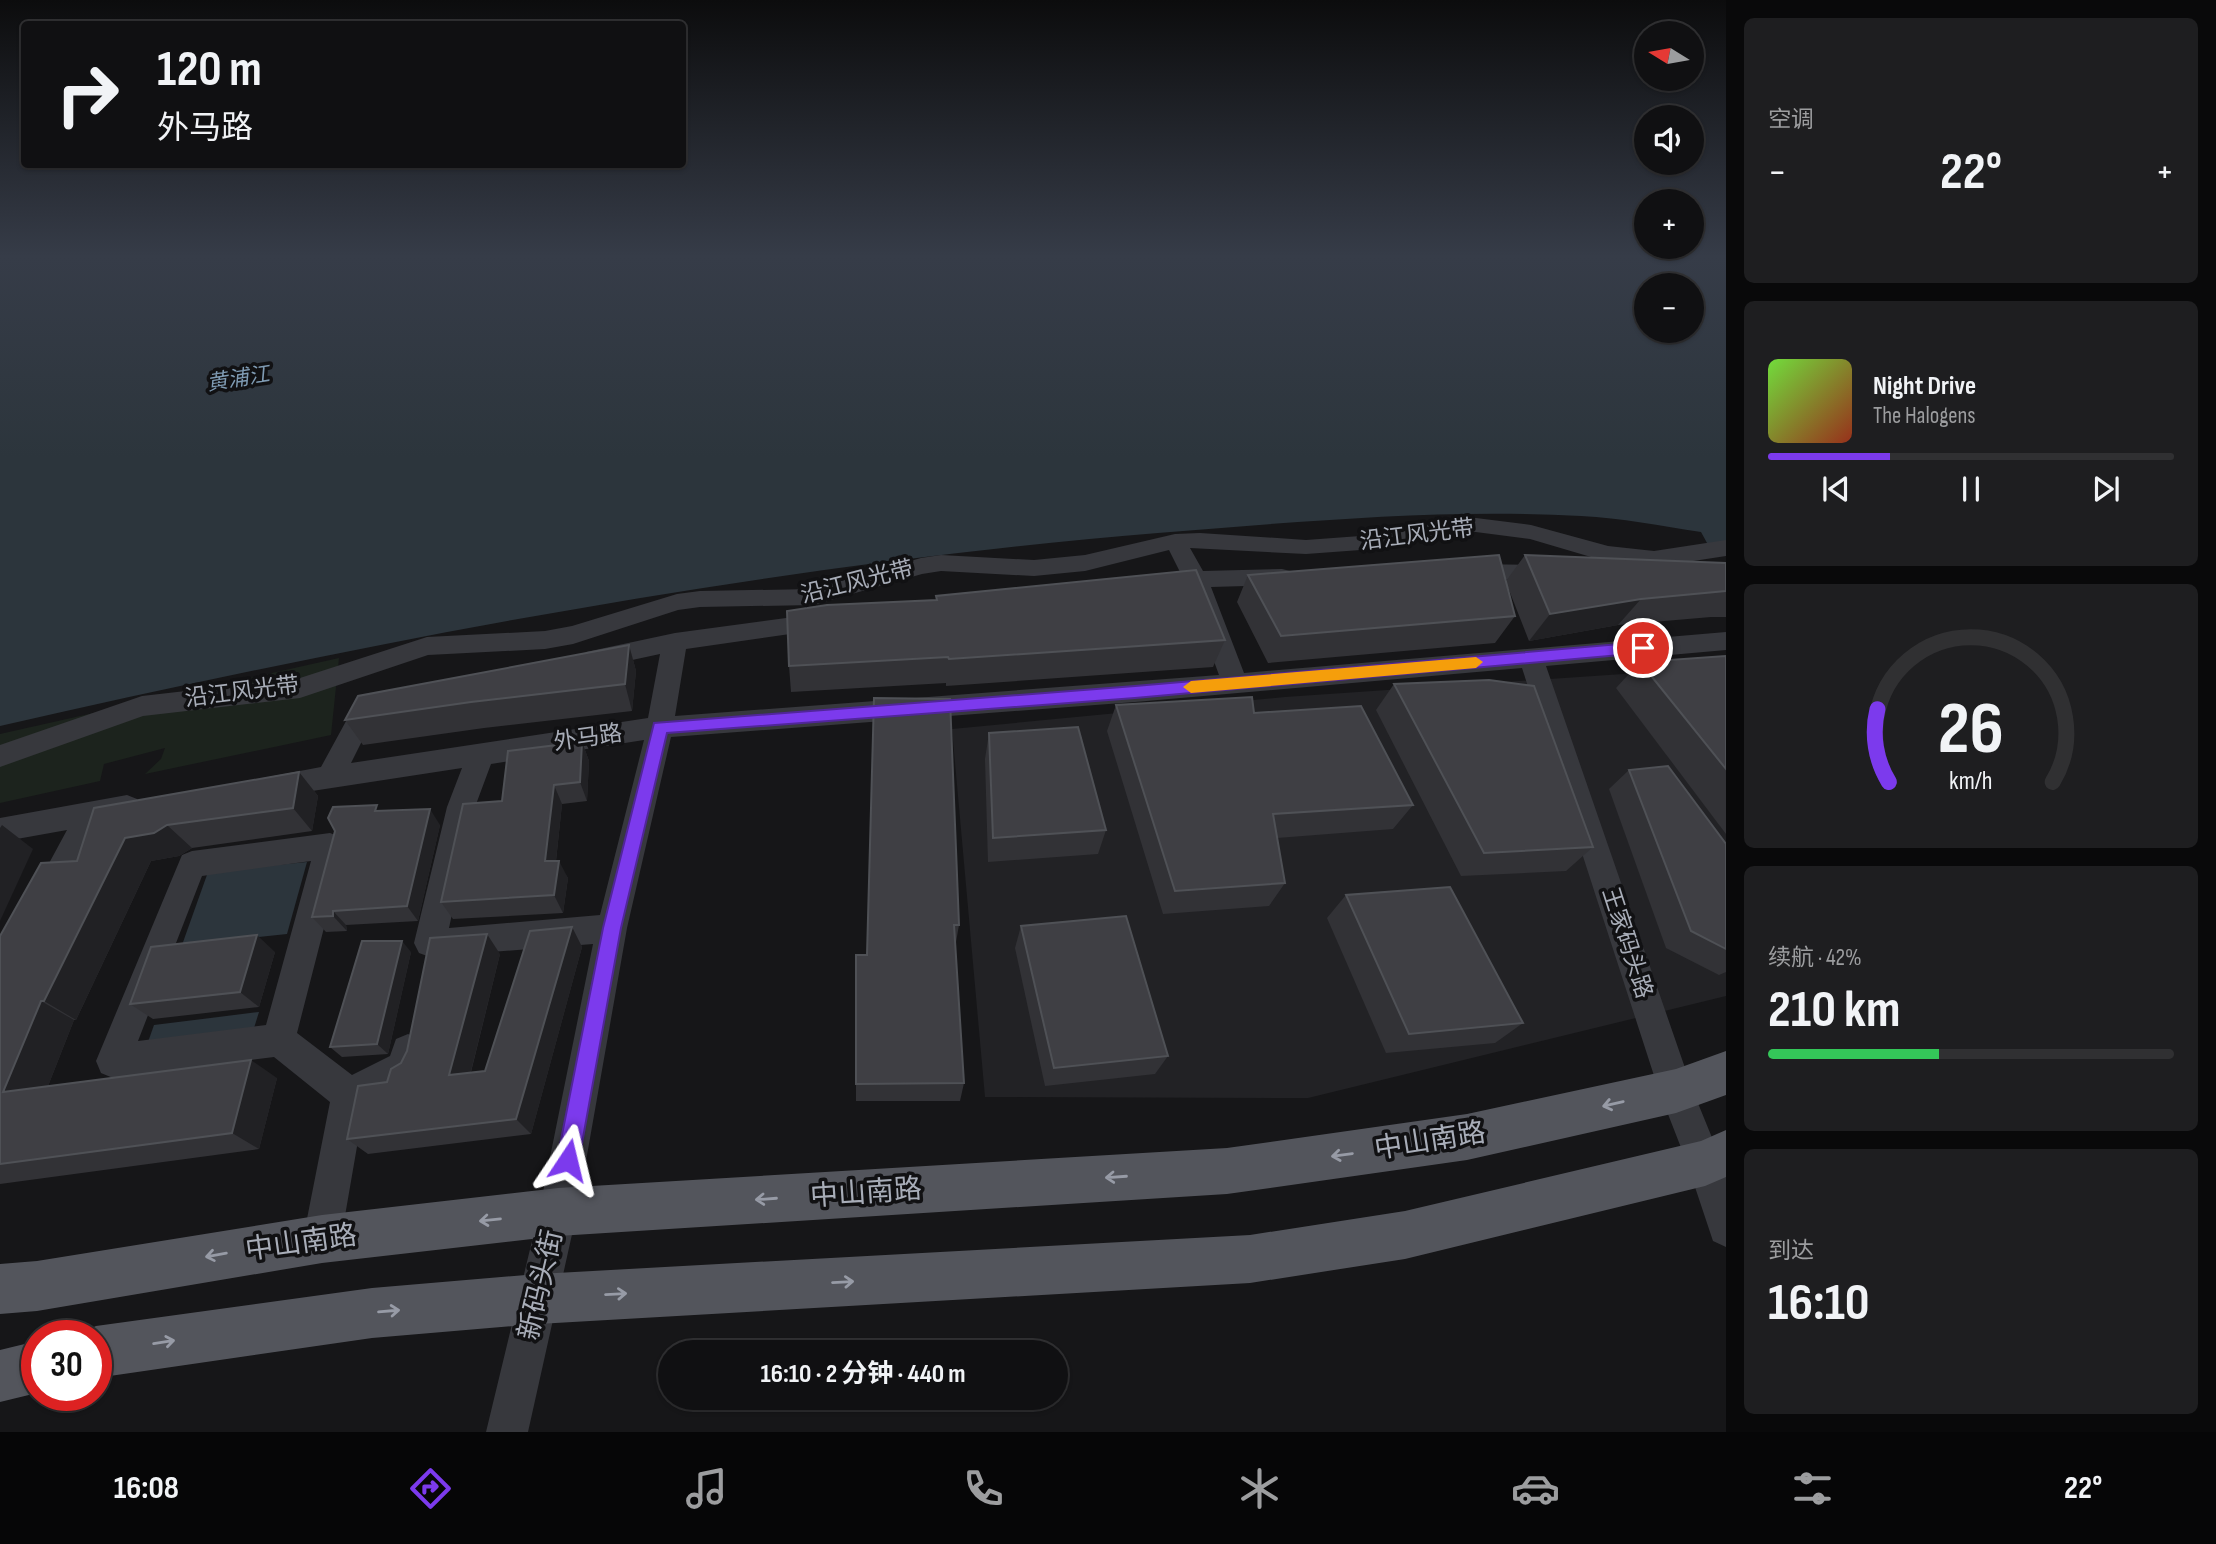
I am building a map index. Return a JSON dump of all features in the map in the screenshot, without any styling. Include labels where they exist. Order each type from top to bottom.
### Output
[{"type":"main road","name":"中山南路","points":[[0,1289],[37,1286],[323,1239],[558,1212],[1227,1171],[1467,1137],[1676,1091],[1726,1073]]},
{"type":"main road","points":[[112,1350],[372,1312],[538,1299],[1250,1259],[1405,1235],[1543,1204],[1715,1158]]},
{"type":"main road","points":[[0,1376],[21,1371]]},
{"type":"street","name":"沿江风光带","points":[[0,757],[142,706],[300,688],[427,646],[545,640],[573,635],[677,603],[700,599],[813,597],[921,566],[941,563],[1034,568],[1085,562],[1175,541],[1306,547],[1374,542],[1468,524],[1531,532],[1608,554],[1654,559],[1726,548]]},
{"type":"street","points":[[1175,541],[1196,579],[1236,683]]},
{"type":"street","points":[[1447,572],[1572,573]]},
{"type":"street","points":[[1600,575],[1684,578]]},
{"type":"street","points":[[1146,581],[1308,576]]},
{"type":"street","points":[[567,665],[674,642],[850,618]]},
{"type":"street","name":"外马路","points":[[250,789],[660,727],[1236,683],[1726,641]]},
{"type":"street","name":"新码头街","points":[[508,1432],[558,1212],[612,928],[660,727],[674,642]]},
{"type":"street","name":"王家码头路","points":[[1531,657],[1676,1091],[1715,1158],[1726,1228]]},
{"type":"street","points":[[329,778],[366,708],[393,702]]},
{"type":"street","points":[[481,753],[461,807],[428,956],[612,928]]},
{"type":"street","points":[[0,830],[157,803]]},
{"type":"street","points":[[32,922],[90,813]]},
{"type":"street","points":[[279,1040],[330,846],[192,864],[113,1060],[279,1040],[349,1094]]},
{"type":"street","points":[[349,1094],[405,1067],[415,1017]]},
{"type":"street","points":[[323,1239],[349,1094]]},
{"type":"shaded area","points":[[339,658],[331,735],[145,774],[161,759],[165,748],[104,764],[100,781],[0,803],[0,734]]},
{"type":"shaded area","points":[[1726,667],[1726,996],[1308,1098],[985,1097],[952,729],[1285,697]]},
{"type":"water","name":"黄浦江","points":[[0,325],[1634,325],[1634,343],[1704,343],[1704,325],[1726,325],[1726,555],[1712,552],[1701,532],[1581,516],[1422,515],[1158,533],[866,564],[720,585],[431,635],[0,726]]},
{"type":"water","points":[[307,862],[287,934],[182,945],[208,872]]},
{"type":"water","points":[[259,1012],[254,1028],[148,1042],[154,1025]]},
{"type":"building","points":[[1499,555],[1515,616],[1281,636],[1248,575]]},
{"type":"building","points":[[1525,555],[1726,563],[1726,591],[1641,599],[1550,614]]},
{"type":"building","points":[[1196,570],[1225,640],[949,659],[789,666],[787,611],[827,605],[937,600],[936,596]]},
{"type":"building","points":[[629,645],[625,684],[345,720],[358,696]]},
{"type":"building","points":[[1726,656],[1726,769],[1640,662]]},
{"type":"building","points":[[1489,680],[1534,686],[1593,847],[1484,853],[1394,684]]},
{"type":"building","points":[[1252,697],[1254,713],[1361,706],[1413,805],[1273,814],[1285,883],[1175,891],[1116,705]]},
{"type":"building","points":[[874,698],[950,699],[959,925],[954,925],[964,1083],[856,1084],[856,955],[867,955]]},
{"type":"building","points":[[1078,727],[1106,830],[993,838],[989,733]]},
{"type":"building","points":[[582,742],[580,782],[554,785],[545,861],[559,861],[554,895],[441,902],[463,804],[502,801],[508,751]]},
{"type":"building","points":[[1668,766],[1726,844],[1726,949],[1691,931],[1629,770]]},
{"type":"building","points":[[299,772],[293,808],[167,825],[154,833],[125,838],[44,1001],[41,1001],[3,1092],[251,1060],[232,1133],[0,1164],[0,936],[41,863],[77,861],[94,808]]},
{"type":"building","points":[[377,805],[375,811],[430,809],[407,906],[333,911],[333,916],[312,917],[335,831],[328,818],[333,807]]},
{"type":"building","points":[[1450,887],[1523,1023],[1409,1034],[1346,895]]},
{"type":"building","points":[[1126,916],[1168,1056],[1054,1068],[1021,926]]},
{"type":"building","points":[[572,927],[516,1119],[347,1139],[358,1086],[387,1082],[391,1069],[401,1063],[407,1051],[430,938],[487,934],[449,1075],[485,1071],[530,931]]},
{"type":"building","points":[[257,935],[240,992],[130,1004],[151,947]]},
{"type":"building","points":[[362,941],[402,941],[377,1044],[330,1047]]},
{"type":"slow traffic","points":[[1191,687],[1476,662]]},
{"type":"route","points":[[568,1160],[612,928],[660,727],[1135,692],[1643,648]]}]
